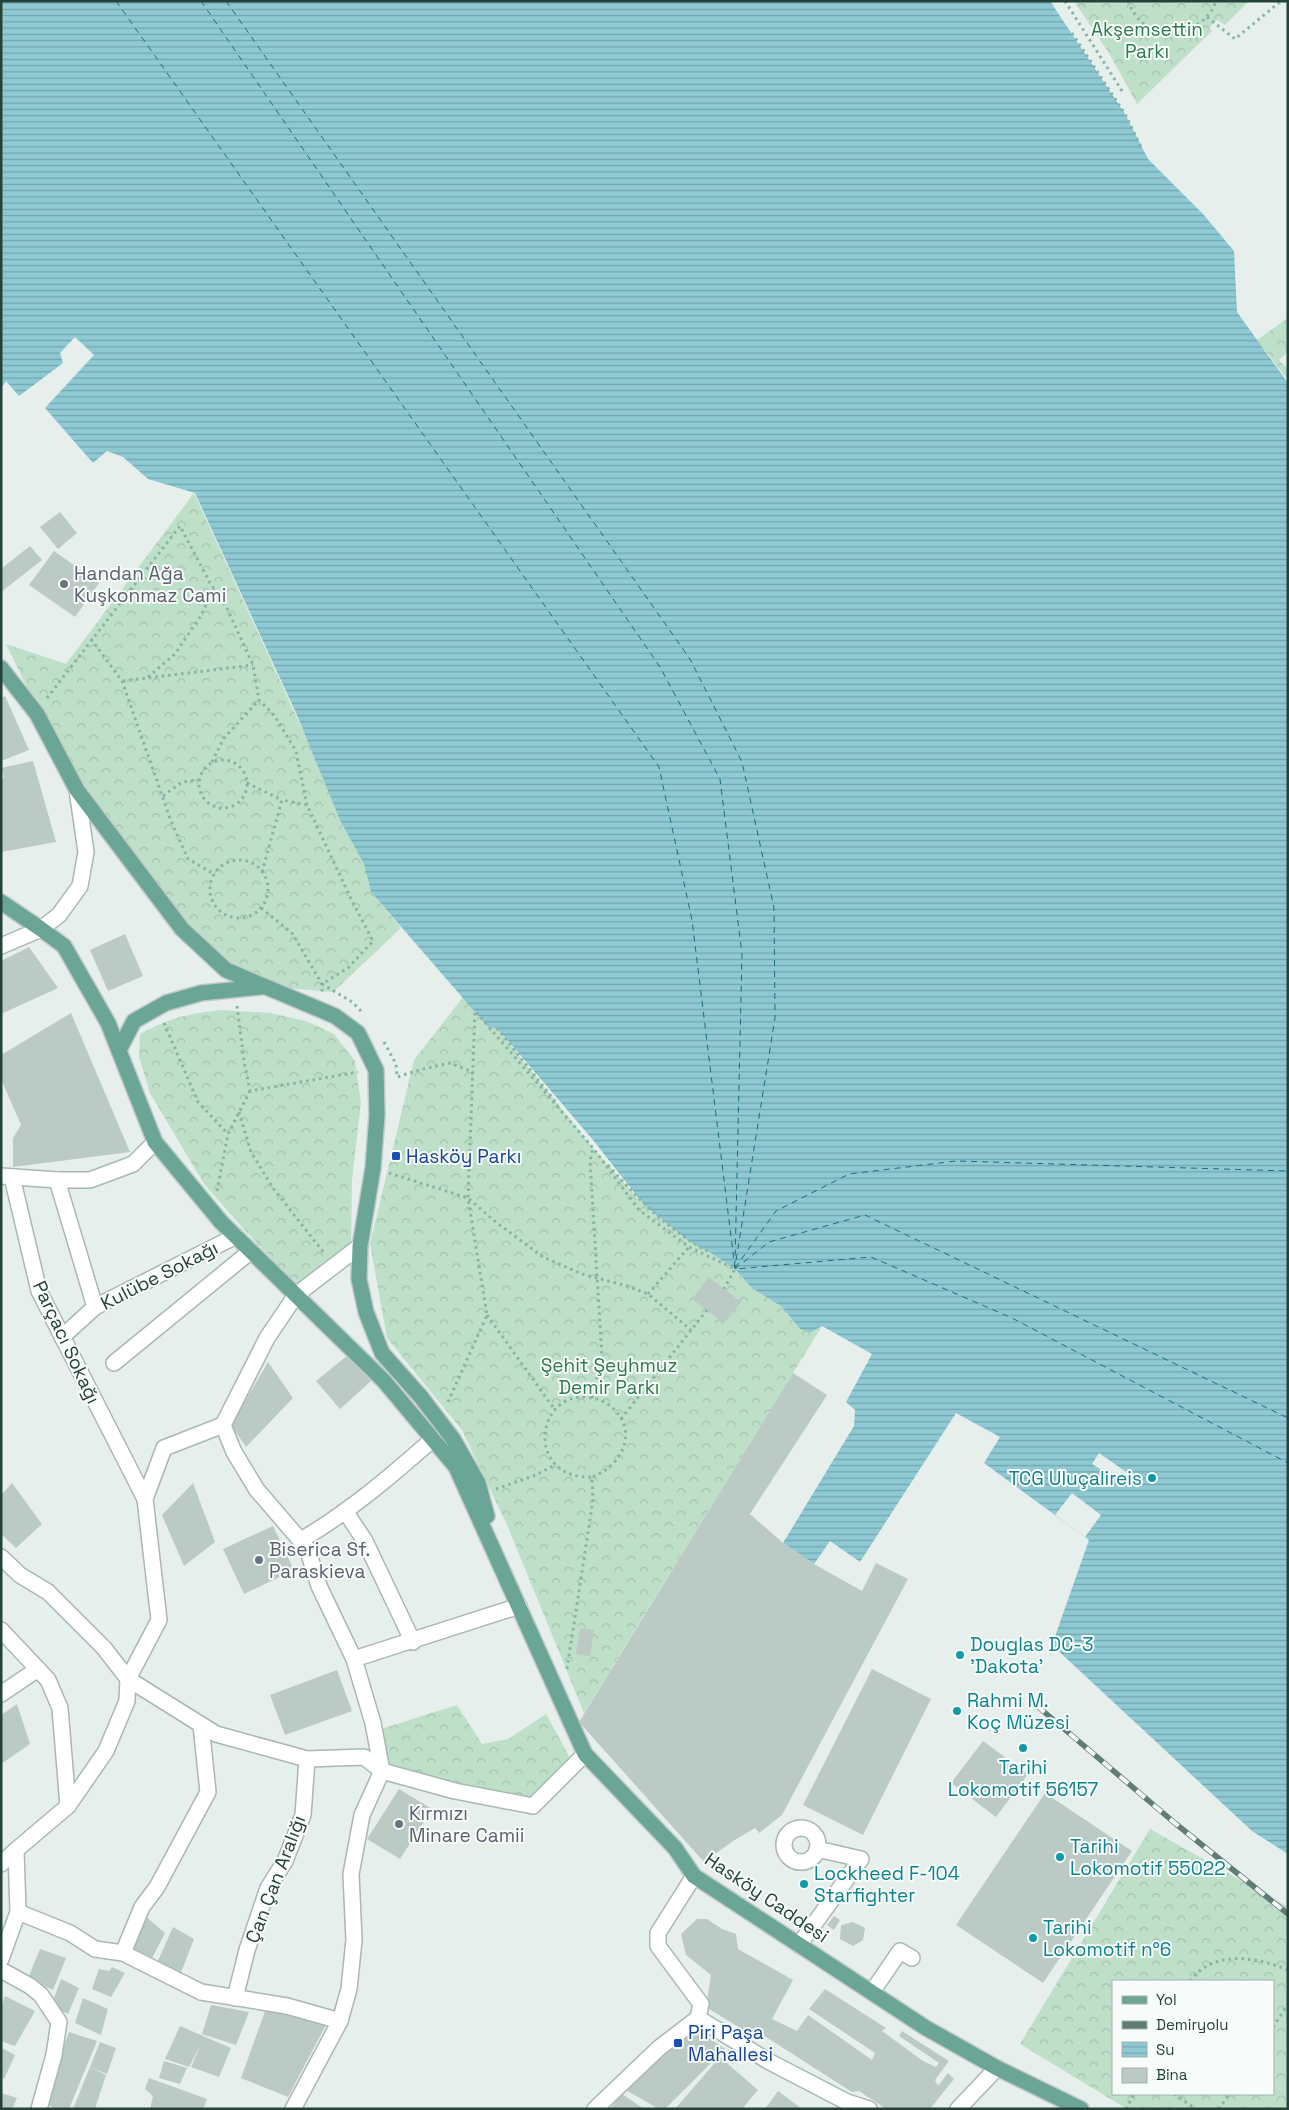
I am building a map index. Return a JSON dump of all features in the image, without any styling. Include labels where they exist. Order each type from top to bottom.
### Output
[{"type":"main road","points":[[1,668],[37,714],[77,790],[182,929],[226,970],[335,1016],[358,1033],[376,1070],[377,1115],[373,1168],[360,1246],[360,1279],[366,1312],[382,1353],[453,1439],[478,1484],[503,1570]]},
{"type":"main road","points":[[1,902],[41,928],[64,946],[108,1022],[155,1142],[236,1236],[384,1381],[456,1467],[503,1570]]},
{"type":"main road","points":[[119,1050],[134,1020],[166,1003],[201,993],[262,986]]},
{"type":"main road","name":"Hasköy Caddesi","points":[[503,1570],[586,1754],[675,1848],[694,1876],[926,2028],[997,2068],[1071,2106]]},
{"type":"street","points":[[1,946],[41,928],[59,915],[80,886],[86,852],[77,790]]},
{"type":"street","points":[[7,1176],[57,1180],[90,1180],[134,1164],[155,1142]]},
{"type":"street","name":"Parçacı Sokağı","points":[[7,1176],[39,1291],[145,1499]]},
{"type":"street","points":[[57,1180],[95,1307]]},
{"type":"street","name":"Kulübe Sokağı","points":[[62,1337],[95,1307],[236,1236]]},
{"type":"street","points":[[1,1864],[68,1806],[106,1751],[127,1701],[128,1679],[159,1620],[145,1499],[164,1448],[222,1425],[266,1338],[296,1295],[360,1246]]},
{"type":"street","points":[[114,1363],[251,1251]]},
{"type":"street","points":[[222,1425],[234,1452],[257,1490],[307,1548],[319,1586],[354,1659],[373,1722],[382,1771],[362,1815],[352,1874],[354,1940],[349,1989],[340,2021],[294,2109]]},
{"type":"street","points":[[301,1540],[345,1511],[394,1474],[433,1439]]},
{"type":"street","points":[[345,1511],[365,1541],[413,1642]]},
{"type":"street","points":[[1,1557],[20,1575],[48,1592],[104,1648],[128,1679],[216,1734],[307,1759],[364,1757],[382,1771],[455,1791],[533,1806],[586,1754]]},
{"type":"street","points":[[354,1659],[413,1642],[519,1606]]},
{"type":"street","points":[[1,1630],[48,1680],[60,1708],[68,1806]]},
{"type":"street","points":[[1,1694],[38,1669]]},
{"type":"street","points":[[124,1953],[142,1907],[157,1887],[208,1792],[201,1725]]},
{"type":"street","name":"Çan Çan Aralığı","points":[[235,1998],[247,1950],[268,1888],[286,1861],[303,1815],[307,1759]]},
{"type":"street","points":[[799,1945],[861,1859],[817,1849]]},
{"type":"street","points":[[1,1959],[18,1912],[16,1850]]},
{"type":"street","points":[[595,2109],[659,2048],[698,2018],[702,2004],[658,1946],[658,1933],[694,1876]]},
{"type":"street","points":[[18,1912],[70,1933],[95,1949],[124,1953],[201,1992],[287,2006],[340,2021]]},
{"type":"street","points":[[872,1992],[900,1951],[912,1958]]},
{"type":"street","points":[[1,1970],[30,1986],[41,1995],[59,2022],[54,2055],[39,2109]]},
{"type":"street","points":[[698,2018],[768,2060],[847,2102],[869,2109]]},
{"type":"street","points":[[958,2109],[997,2068]]},
{"type":"path","points":[[1065,1],[1124,94]]},
{"type":"path","points":[[1128,1],[1134,14],[1144,24],[1163,31],[1184,31],[1197,26],[1207,16],[1216,1]]},
{"type":"path","points":[[1207,16],[1236,39],[1281,1]]},
{"type":"path","points":[[1072,33],[1125,114],[1142,149]]},
{"type":"path","points":[[37,714],[55,686],[180,526],[214,589],[227,608],[254,665],[259,700],[274,715],[296,751],[307,805],[373,941],[348,968],[322,984]]},
{"type":"path","points":[[146,678],[175,654],[200,617],[214,589]]},
{"type":"path","points":[[91,639],[122,681],[171,821],[188,858],[214,874]]},
{"type":"path","points":[[122,681],[254,665]]},
{"type":"path","points":[[212,762],[224,738],[259,700]]},
{"type":"path","points":[[220,760],[235,763],[245,775],[247,783],[242,798],[236,804],[220,808],[206,802],[199,788],[199,780],[206,766],[212,762],[220,760]]},
{"type":"path","points":[[163,796],[182,782],[199,780]]},
{"type":"path","points":[[247,783],[282,800],[307,805]]},
{"type":"path","points":[[262,872],[282,800]]},
{"type":"path","points":[[238,860],[256,865],[267,881],[268,890],[261,908],[245,918],[226,915],[213,902],[210,893],[210,883],[214,874],[228,862],[238,860]]},
{"type":"path","points":[[261,908],[292,933],[322,984],[352,1002],[365,1016]]},
{"type":"path","points":[[322,984],[322,1010]]},
{"type":"path","points":[[214,1212],[228,1134],[250,1091],[244,1061],[235,989]]},
{"type":"path","points":[[158,1007],[198,1102],[228,1134]]},
{"type":"path","points":[[555,1410],[488,1316],[468,1198],[475,1011],[644,1205],[691,1243],[711,1253]]},
{"type":"path","points":[[497,1028],[593,1148],[639,1210],[689,1247],[735,1269],[724,1289]]},
{"type":"path","points":[[382,1038],[396,1064],[397,1077],[450,1063],[473,1072]]},
{"type":"path","points":[[250,1091],[376,1070]]},
{"type":"path","points":[[239,1112],[251,1152],[273,1188],[335,1266]]},
{"type":"path","points":[[592,1398],[602,1357],[590,1161],[593,1148]]},
{"type":"path","points":[[373,1168],[468,1198],[497,1223],[543,1257],[582,1274],[627,1286],[648,1294],[692,1330]]},
{"type":"path","points":[[648,1294],[689,1247]]},
{"type":"path","points":[[621,1419],[707,1310]]},
{"type":"path","points":[[439,1421],[488,1316]]},
{"type":"path","points":[[592,1398],[610,1406],[621,1419],[625,1436],[621,1456],[614,1465],[592,1477],[568,1474],[555,1465],[549,1456],[545,1443],[545,1430],[555,1410],[571,1399],[592,1398]]},
{"type":"path","points":[[481,1495],[536,1476],[555,1465]]},
{"type":"path","points":[[566,1673],[593,1500],[592,1477]]},
{"type":"path","points":[[1191,1980],[1204,1968],[1226,1959],[1243,1958],[1288,1970]]},
{"type":"path","points":[[1274,2025],[1288,2004]]},
{"type":"path","points":[[1126,2109],[1133,2095]]},
{"type":"path","points":[[1175,2095],[1196,2109]]},
{"type":"path","points":[[1219,2109],[1228,2095]]},
{"type":"green space","name":"Akşemsettin Parkı","points":[[1074,1],[1249,1],[1225,25],[1217,20],[1209,28],[1212,31],[1137,104],[1109,53]]},
{"type":"green space","points":[[1288,318],[1288,352],[1279,360],[1288,370],[1288,380],[1257,340]]},
{"type":"green space","points":[[194,493],[364,864],[371,892],[401,928],[333,992],[262,986],[226,970],[182,929],[77,790],[6,644],[66,664]]},
{"type":"green space","name":"Şehit Şeyhmuz Demir Parkı","points":[[463,997],[488,1027],[497,1028],[593,1148],[644,1205],[691,1243],[711,1253],[735,1269],[752,1288],[782,1307],[800,1329],[822,1326],[584,1713],[508,1527],[462,1430],[387,1338],[370,1244],[414,1060]]},
{"type":"green space","points":[[222,1010],[270,1013],[306,1021],[334,1034],[355,1061],[361,1102],[352,1179],[351,1253],[302,1291],[204,1184],[150,1093],[139,1057],[140,1034],[180,1017]]},
{"type":"green space","points":[[457,1705],[482,1744],[508,1739],[546,1714],[569,1756],[565,1771],[533,1795],[522,1799],[389,1767],[381,1729]]},
{"type":"green space","points":[[1150,1829],[1288,1907],[1288,2109],[1127,2109],[1020,2044]]},
{"type":"water","points":[[1,1],[1050,1],[1125,114],[1148,159],[1203,214],[1234,251],[1237,312],[1288,383],[1288,1854],[1252,1831],[1052,1645],[1089,1540],[984,1463],[1000,1437],[956,1413],[860,1562],[830,1541],[814,1564],[783,1543],[854,1426],[855,1410],[846,1402],[872,1354],[822,1326],[811,1332],[800,1329],[782,1307],[752,1288],[735,1269],[711,1253],[691,1243],[644,1205],[593,1140],[497,1028],[488,1027],[371,892],[364,864],[340,820],[296,713],[195,493],[148,479],[123,457],[107,451],[93,463],[45,408],[94,355],[75,337],[60,353],[63,363],[19,396],[6,381],[1,388]]},
{"type":"pier","points":[[1099,1453],[1129,1474],[1123,1483],[1092,1464]]},
{"type":"pier","points":[[1072,1493],[1101,1515],[1085,1537],[1055,1515]]},
{"type":"building","points":[[60,512],[77,533],[58,549],[40,527]]},
{"type":"building","points":[[30,546],[42,560],[1,592],[1,569]]},
{"type":"building","name":"Handan Ağa Kuşkonmaz Cami","points":[[54,551],[99,583],[75,617],[29,585]]},
{"type":"building","points":[[5,696],[29,750],[1,761],[1,698]]},
{"type":"building","points":[[33,761],[56,842],[1,852],[1,781],[4,777],[1,768]]},
{"type":"building","points":[[125,934],[143,976],[108,991],[90,950]]},
{"type":"building","points":[[29,947],[58,988],[1,1014],[1,961]]},
{"type":"building","points":[[71,1013],[130,1152],[13,1167],[13,1138],[21,1125],[1,1079],[1,1055]]},
{"type":"building","points":[[709,1277],[741,1302],[724,1323],[692,1299]]},
{"type":"building","points":[[348,1355],[371,1381],[340,1409],[316,1381]]},
{"type":"building","points":[[268,1362],[293,1398],[246,1447],[231,1425]]},
{"type":"building","points":[[793,1373],[827,1395],[750,1514],[783,1543],[814,1564],[862,1591],[876,1563],[908,1579],[782,1815],[759,1833],[755,1828],[704,1862],[579,1722]]},
{"type":"building","points":[[12,1483],[42,1524],[16,1548],[1,1534],[1,1495]]},
{"type":"building","points":[[193,1483],[215,1542],[184,1566],[162,1515]]},
{"type":"building","name":"Biserica Sf. Paraskieva","points":[[273,1526],[294,1570],[244,1594],[223,1549]]},
{"type":"building","points":[[580,1628],[594,1630],[590,1656],[576,1654]]},
{"type":"building","points":[[872,1669],[931,1699],[863,1835],[803,1805]]},
{"type":"building","points":[[337,1670],[352,1711],[285,1735],[270,1695]]},
{"type":"building","points":[[17,1704],[30,1744],[1,1764],[1,1715]]},
{"type":"building","points":[[983,1741],[1028,1774],[996,1817],[951,1783]]},
{"type":"building","name":"Kırmızı Minare Camii","points":[[399,1789],[432,1809],[400,1859],[367,1839]]},
{"type":"building","points":[[1045,1793],[1132,1851],[1043,1983],[956,1925]]},
{"type":"building","points":[[144,1915],[165,1933],[152,1958],[126,1945]]},
{"type":"building","points":[[834,1916],[840,1920],[834,1930],[827,1925]]},
{"type":"building","points":[[697,1919],[707,1919],[722,1929],[736,1934],[738,1949],[793,1980],[772,2019],[797,2031],[808,2015],[872,2060],[875,2053],[809,2009],[825,1989],[886,2028],[882,2031],[923,2061],[936,2067],[939,2063],[899,2036],[902,2031],[949,2061],[935,2080],[938,2086],[948,2073],[954,2079],[930,2109],[886,2109],[859,2091],[852,2092],[766,2037],[755,2037],[706,2007],[711,1975],[686,1955],[681,1934]]},
{"type":"building","points":[[853,1922],[865,1928],[863,1940],[853,1946],[840,1939],[841,1925]]},
{"type":"building","points":[[173,1927],[194,1939],[180,1975],[157,1963]]},
{"type":"building","points":[[40,1949],[66,1958],[53,1990],[28,1978]]},
{"type":"building","points":[[112,1967],[125,1973],[111,1997],[92,1989],[99,1969],[109,1971]]},
{"type":"building","points":[[61,1979],[79,1988],[68,2014],[51,2006]]},
{"type":"building","points":[[5,1996],[35,2011],[15,2046],[1,2041],[1,2008]]},
{"type":"building","points":[[83,1998],[108,2009],[101,2035],[75,2023]]},
{"type":"building","points":[[268,2003],[328,2021],[288,2097],[241,2078]]},
{"type":"building","points":[[211,2005],[249,2012],[236,2045],[202,2034]]},
{"type":"building","points":[[180,2026],[231,2048],[219,2077],[191,2067],[201,2044],[189,2067],[165,2059]]},
{"type":"building","points":[[696,2029],[725,2049],[665,2109],[659,2109],[624,2089]]},
{"type":"building","points":[[69,2032],[97,2041],[69,2109],[56,2109],[44,2103]]},
{"type":"building","points":[[100,2042],[116,2048],[107,2074],[90,2067]]},
{"type":"building","points":[[2,2048],[15,2055],[4,2079],[1,2078]]},
{"type":"building","points":[[720,2057],[758,2090],[742,2109],[675,2109]]},
{"type":"building","points":[[164,2061],[187,2068],[180,2084],[159,2078]]},
{"type":"building","points":[[90,2067],[106,2075],[95,2109],[73,2109]]},
{"type":"building","points":[[149,2078],[207,2099],[203,2109],[150,2109],[153,2096],[145,2089]]},
{"type":"building","points":[[778,2091],[802,2109],[765,2109]]},
{"type":"building","points":[[1,2093],[17,2098],[12,2109],[1,2109]]},
{"type":"building","points":[[622,2094],[644,2109],[610,2109]]},
{"type":"ferry route","points":[[116,1],[659,767],[692,920],[735,1269],[871,1257],[1012,1318],[1288,1463]]},
{"type":"ferry route","points":[[201,1],[660,667],[720,779],[742,954],[735,1263]]},
{"type":"ferry route","points":[[226,1],[690,659],[742,762],[774,908],[775,1018],[735,1267]]},
{"type":"ferry route","points":[[735,1268],[776,1211],[849,1174],[956,1161],[1288,1171]]},
{"type":"ferry route","points":[[735,1269],[769,1242],[865,1215],[1288,1418]]},
{"type":"railway","points":[[1036,1705],[1176,1824],[1288,1914]]},
{"type":"place","name":"Handan Ağa Kuşkonmaz Cami","points":[[64,584]]},
{"type":"place","name":"Hasköy Parkı","points":[[396,1156]]},
{"type":"place","name":"TCG Uluçalireis","points":[[1152,1478]]},
{"type":"place","name":"Biserica Sf. Paraskieva","points":[[259,1560]]},
{"type":"place","name":"Douglas DC-3 'Dakota'","points":[[960,1655]]},
{"type":"place","name":"Rahmi M. Koç Müzesi","points":[[957,1711]]},
{"type":"place","name":"Tarihi Lokomotif 56157","points":[[1023,1748]]},
{"type":"place","name":"Kırmızı Minare Camii","points":[[399,1824]]},
{"type":"place","name":"Tarihi Lokomotif 55022","points":[[1060,1857]]},
{"type":"place","name":"Lockheed F-104 Starfighter","points":[[804,1884]]},
{"type":"place","name":"Tarihi Lokomotif n°6","points":[[1033,1938]]},
{"type":"place","name":"Piri Paşa Mahallesi","points":[[678,2043]]}]
